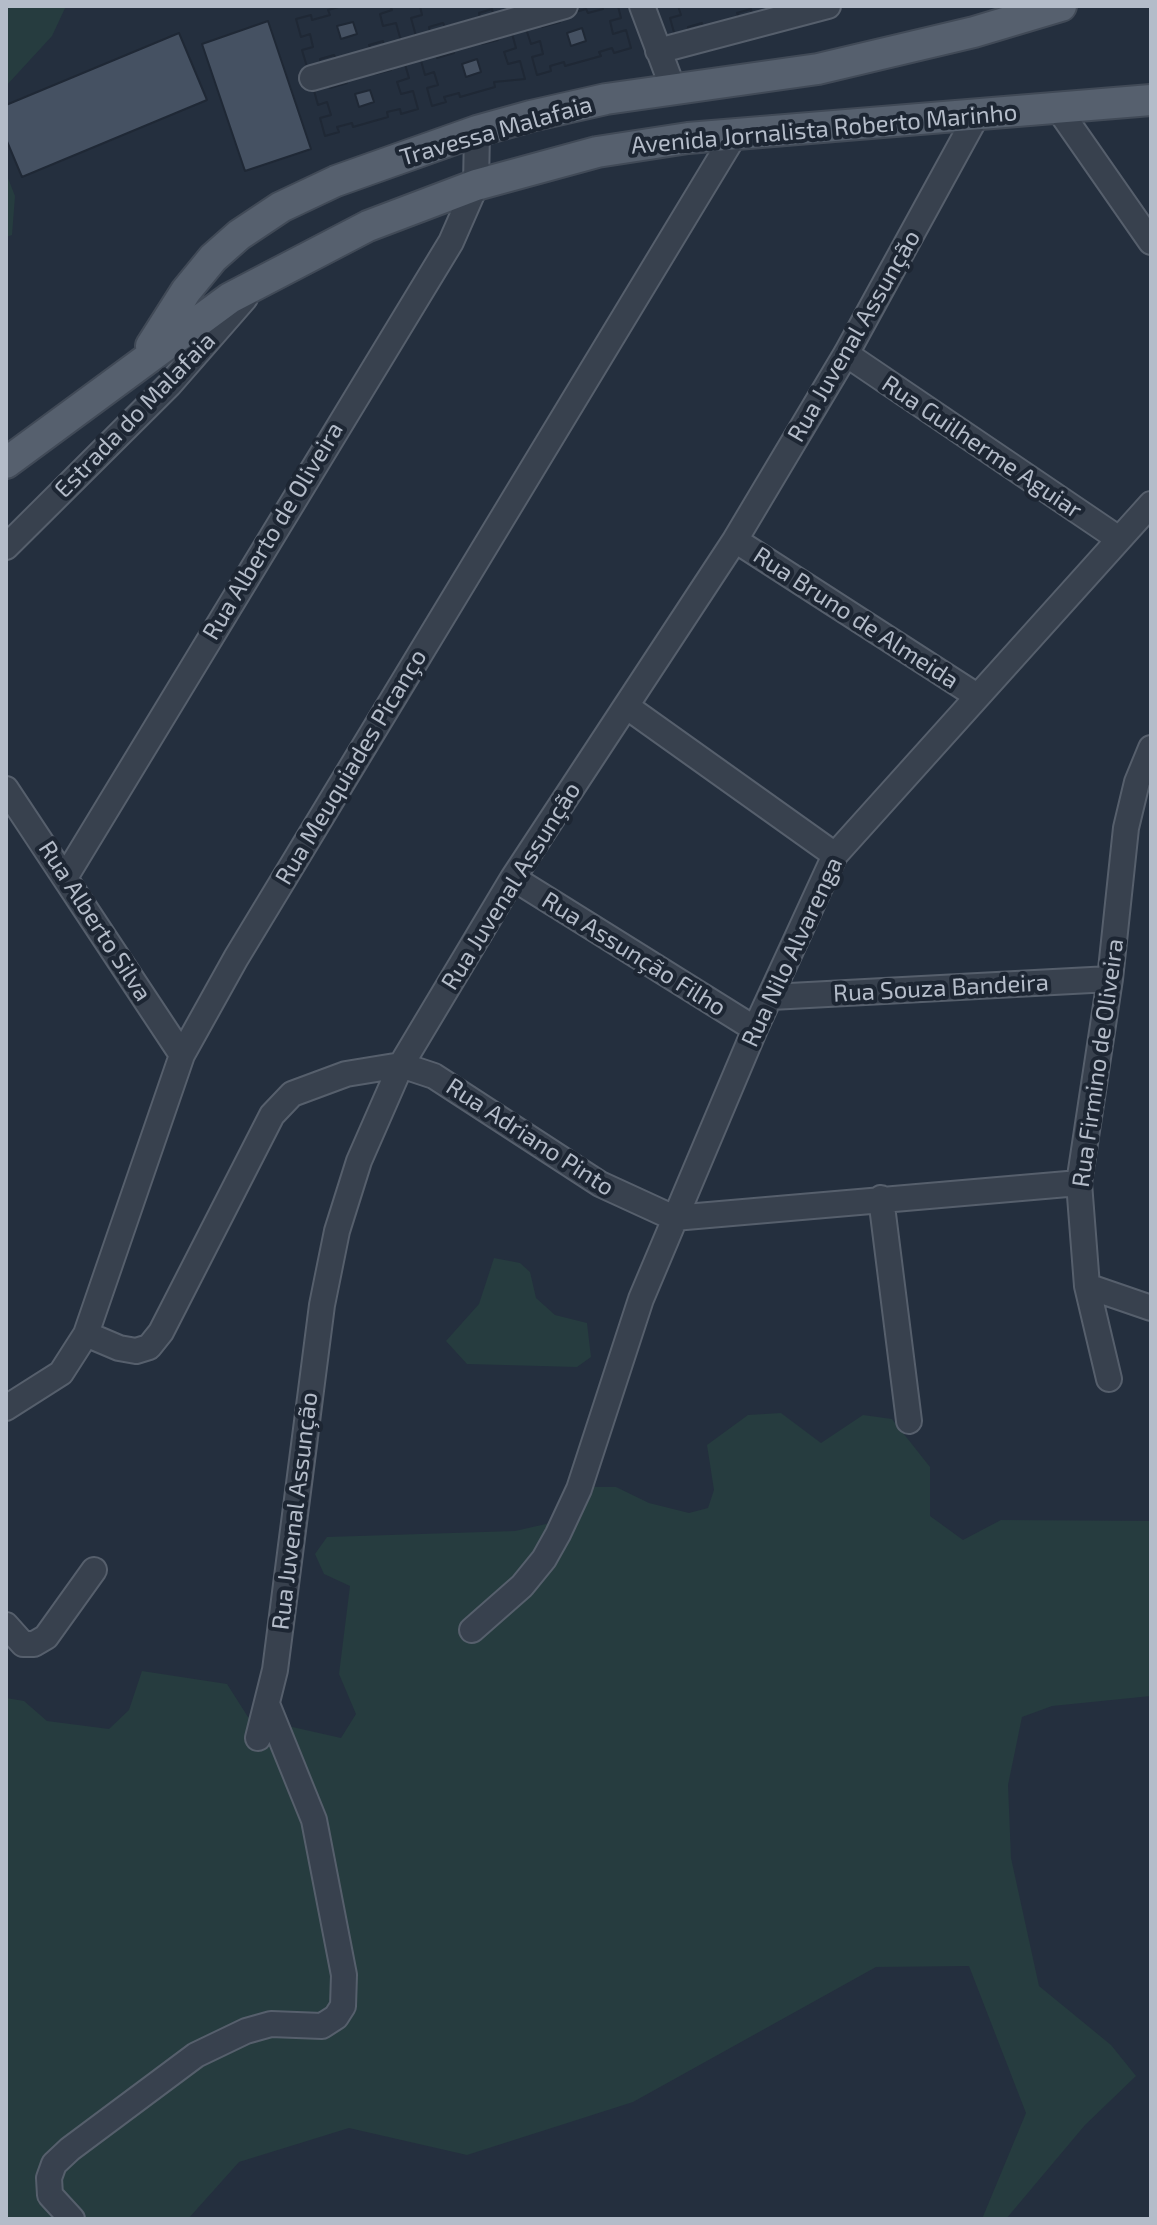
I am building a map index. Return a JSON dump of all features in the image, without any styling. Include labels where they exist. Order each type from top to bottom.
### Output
[{"type":"main road","name":"Travessa Malafaia","points":[[143,359],[186,291],[213,258],[239,235],[281,207],[336,181],[477,131],[606,99],[674,91],[858,60],[974,32],[1061,6]]},
{"type":"main road","name":"Avenida Jornalista Roberto Marinho","points":[[6,463],[143,359],[261,279],[368,226],[476,185],[597,152],[735,134],[1151,100]]},
{"type":"street","points":[[312,78],[565,6]]},
{"type":"street","points":[[642,6],[674,91]]},
{"type":"street","points":[[658,51],[828,6]]},
{"type":"street","points":[[1057,107],[1151,242]]},
{"type":"street","name":"Rua Juvenal Assunção","points":[[258,1738],[267,1704],[322,1305],[337,1231],[359,1161],[401,1065],[513,878],[735,540],[846,354],[977,115]]},
{"type":"street","points":[[476,185],[477,131]]},
{"type":"street","name":"Rua Meuquiades Picanço","points":[[6,1408],[61,1373],[86,1334],[182,1055],[245,944],[735,134]]},
{"type":"street","name":"Rua Alberto de Oliveira","points":[[66,876],[451,242],[476,185]]},
{"type":"street","name":"Estrada do Malafaia","points":[[6,547],[169,385],[261,279]]},
{"type":"street","name":"Rua Guilherme Aguiar","points":[[846,354],[1119,539]]},
{"type":"street","name":"Rua Nilo Alvarenga","points":[[472,1630],[522,1586],[544,1559],[579,1489],[641,1299],[755,1029],[835,855],[1151,504]]},
{"type":"street","name":"Rua Bruno de Almeida","points":[[735,540],[977,696]]},
{"type":"street","points":[[626,706],[835,855]]},
{"type":"street","name":"Rua Firmino de Oliveira","points":[[1109,1379],[1087,1286],[1079,1183],[1110,979],[1126,828],[1137,782],[1151,748]]},
{"type":"street","name":"Rua Alberto Silva","points":[[6,789],[182,1055]]},
{"type":"street","name":"Rua Assunção Filho","points":[[513,878],[755,1029]]},
{"type":"street","name":"Rua Souza Bandeira","points":[[771,997],[1110,979]]},
{"type":"street","name":"Rua Adriano Pinto","points":[[86,1334],[119,1348],[136,1351],[149,1347],[161,1332],[272,1115],[292,1094],[311,1084],[346,1074],[401,1065],[434,1076],[465,1093],[600,1184],[674,1218]]},
{"type":"street","points":[[674,1218],[1079,1183]]},
{"type":"street","points":[[881,1198],[909,1421]]},
{"type":"street","points":[[1087,1286],[1151,1308]]},
{"type":"street","points":[[6,1625],[23,1644],[34,1644],[46,1637],[94,1570]]},
{"type":"street","points":[[72,2219],[50,2195],[49,2178],[54,2164],[70,2149],[196,2055],[246,2031],[271,2024],[322,2026],[336,2017],[343,2006],[344,1975],[314,1820],[267,1704]]},
{"type":"green space","points":[[6,6],[66,6],[52,36],[6,86]]},
{"type":"green space","points":[[6,173],[15,196],[12,235],[6,237]]},
{"type":"green space","points":[[494,1258],[520,1263],[530,1272],[536,1298],[555,1315],[587,1323],[591,1357],[577,1367],[467,1364],[446,1341],[479,1304]]},
{"type":"green space","points":[[781,1413],[821,1443],[863,1415],[892,1419],[930,1467],[930,1516],[963,1540],[1001,1520],[1151,1521],[1151,1696],[1052,1706],[1022,1717],[1008,1785],[1011,1858],[1039,1986],[1111,2045],[1136,2076],[1085,2125],[1006,2219],[982,2219],[1026,2113],[969,1966],[876,1967],[633,2102],[467,2155],[349,2128],[239,2162],[188,2219],[6,2219],[6,1698],[24,1701],[47,1721],[109,1729],[129,1710],[142,1671],[227,1684],[248,1717],[341,1738],[356,1714],[339,1674],[350,1586],[324,1574],[315,1554],[327,1537],[515,1531],[568,1519],[589,1487],[616,1487],[649,1503],[689,1513],[708,1508],[714,1490],[707,1445],[748,1415]]},
{"type":"building","points":[[342,6],[390,6],[392,10],[380,14],[383,26],[396,23],[401,41],[384,46],[383,41],[369,45],[371,49],[336,59],[334,55],[320,59],[321,64],[307,67],[302,50],[313,47],[310,34],[301,37],[296,19],[311,15],[312,20],[330,15],[328,10]],"holes":[[[353,22],[357,34],[341,39],[337,26]]]},
{"type":"building","points":[[342,6],[390,6],[392,10],[380,14],[383,26],[396,23],[401,41],[384,46],[383,41],[369,45],[371,49],[336,59],[334,55],[320,59],[321,64],[307,67],[302,50],[313,47],[310,34],[301,37],[296,19],[311,15],[312,20],[330,15],[328,10]]},
{"type":"building","points":[[420,6],[509,6],[510,9],[493,14],[492,9],[479,13],[480,17],[445,27],[443,23],[429,27],[430,32],[416,36],[411,18],[422,15]]},
{"type":"building","points":[[420,6],[509,6],[510,9],[493,14],[492,9],[479,13],[480,17],[445,27],[443,23],[429,27],[430,32],[416,36],[411,18],[422,15]]},
{"type":"building","points":[[602,6],[618,6],[621,18],[610,21],[613,34],[626,30],[631,48],[614,53],[612,48],[599,52],[601,56],[565,66],[564,62],[550,66],[551,71],[537,75],[532,57],[543,54],[540,41],[531,44],[525,26],[541,22],[542,27],[560,22],[558,17],[586,9],[588,13],[603,9]],"holes":[[[582,28],[586,41],[571,46],[567,33]]]},
{"type":"building","points":[[602,6],[618,6],[621,18],[610,21],[613,34],[626,30],[631,48],[614,53],[612,48],[599,52],[601,56],[565,66],[564,62],[550,66],[551,71],[537,75],[532,57],[543,54],[540,41],[531,44],[525,26],[541,22],[542,27],[560,22],[558,17],[586,9],[588,13],[603,9]]},
{"type":"building","points":[[678,6],[768,6],[769,9],[752,14],[751,9],[737,13],[739,17],[703,27],[702,23],[688,27],[689,32],[675,36],[670,18],[681,15]]},
{"type":"building","points":[[678,6],[768,6],[769,9],[752,14],[751,9],[737,13],[739,17],[703,27],[702,23],[688,27],[689,32],[675,36],[670,18],[681,15]]},
{"type":"building","points":[[268,21],[311,149],[245,171],[202,44]]},
{"type":"building","points":[[511,30],[516,48],[504,52],[508,64],[520,61],[525,79],[494,82],[495,87],[460,97],[459,93],[444,97],[446,102],[432,106],[427,88],[438,85],[434,72],[425,75],[420,57],[435,53],[437,58],[454,53],[453,48],[481,40],[482,44],[498,40],[496,35]],"holes":[[[477,59],[481,72],[466,77],[462,64]]]},
{"type":"building","points":[[511,30],[516,48],[504,52],[508,64],[520,61],[525,79],[494,82],[495,87],[460,97],[459,93],[444,97],[446,102],[432,106],[427,88],[438,85],[434,72],[425,75],[420,57],[435,53],[437,58],[454,53],[453,48],[481,40],[482,44],[498,40],[496,35]]},
{"type":"building","points":[[179,33],[207,100],[22,177],[6,139],[6,105]]},
{"type":"building","points":[[404,61],[409,78],[397,82],[401,94],[413,91],[418,109],[401,114],[400,109],[387,112],[388,117],[353,127],[352,123],[337,127],[339,132],[325,136],[320,118],[331,115],[327,102],[318,105],[313,87],[328,83],[330,88],[347,83],[346,78],[374,70],[375,74],[391,70],[389,65]],"holes":[[[370,90],[374,102],[359,107],[355,94]]]},
{"type":"building","points":[[404,61],[409,78],[397,82],[401,94],[413,91],[418,109],[401,114],[400,109],[387,112],[388,117],[353,127],[352,123],[337,127],[339,132],[325,136],[320,118],[331,115],[327,102],[318,105],[313,87],[328,83],[330,88],[347,83],[346,78],[374,70],[375,74],[391,70],[389,65]]}]
